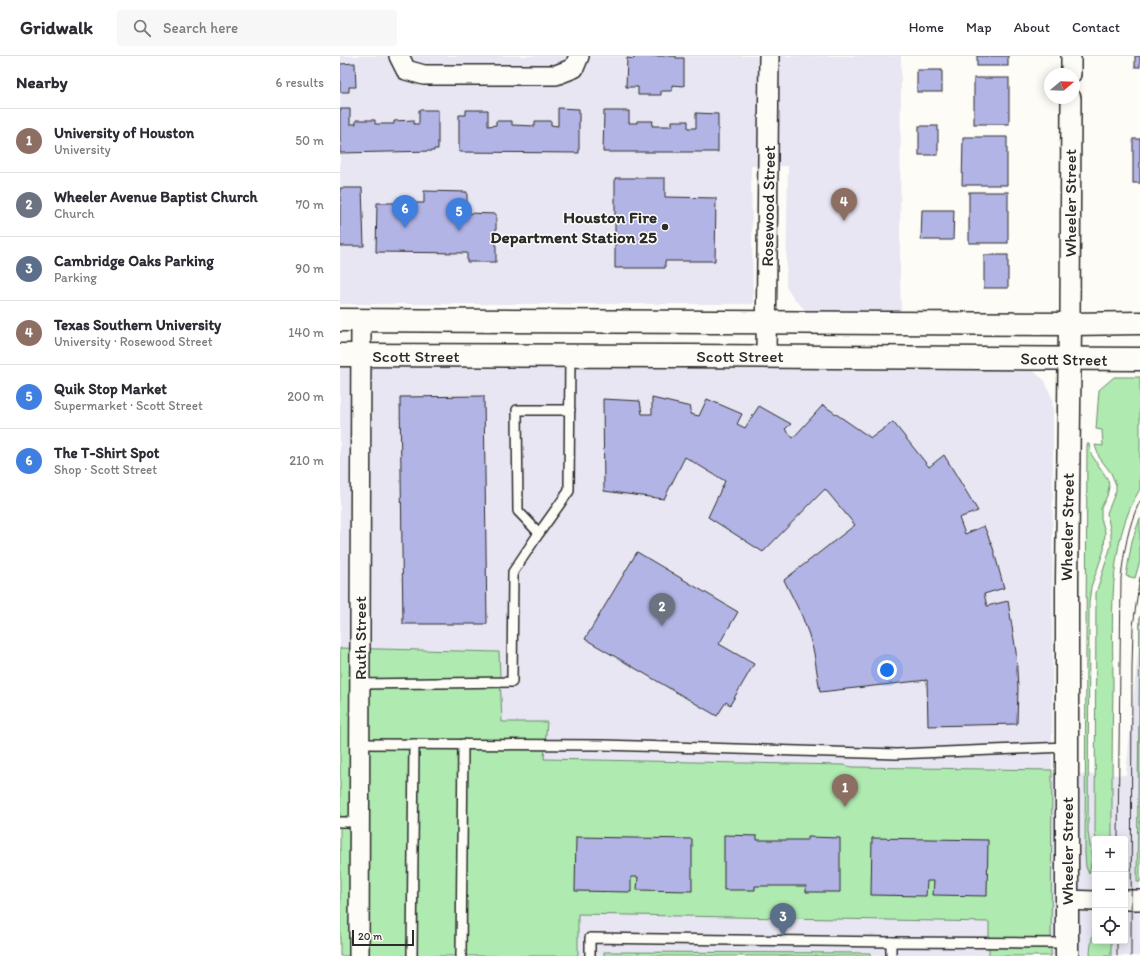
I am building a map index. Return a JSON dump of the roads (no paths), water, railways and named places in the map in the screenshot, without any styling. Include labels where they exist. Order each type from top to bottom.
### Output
[{"type":"main road","name":"Scott Street","points":[[350,320],[767,323],[1140,323]]},
{"type":"main road","points":[[684,322],[684,356]]},
{"type":"main road","name":"Wheeler Street","points":[[1067,950],[1066,747],[1070,324]]},
{"type":"main road","name":"Scott Street","points":[[350,355],[766,356],[1140,360]]},
{"type":"street","points":[[399,56],[406,70],[424,75],[556,75],[574,68],[579,56]]},
{"type":"street","name":"Rosewood Street","points":[[766,356],[769,56]]},
{"type":"street","points":[[1071,56],[1071,68]]},
{"type":"street","name":"Wheeler Street","points":[[1070,324],[1071,104]]},
{"type":"street","name":"Ruth Street","points":[[350,320],[360,684],[359,956]]},
{"type":"street","points":[[1067,900],[1092,900]]},
{"type":"street","points":[[1128,900],[1140,900]]},
{"type":"lane","points":[[360,684],[512,682],[513,572],[569,491],[570,356]]},
{"type":"lane","points":[[539,533],[518,510],[517,410],[570,410]]},
{"type":"lane","points":[[360,744],[603,744],[897,754],[1066,747]]},
{"type":"lane","points":[[412,956],[414,744]]},
{"type":"lane","points":[[461,956],[463,744]]},
{"type":"lane","points":[[340,822],[360,822]]},
{"type":"lane","points":[[590,956],[590,938],[891,942],[1067,950]]},
{"type":"lane","points":[[891,942],[891,956]]},
{"type":"tram line","points":[[1118,836],[1121,578],[1125,549],[1132,520],[1140,501]]},
{"type":"tram line","points":[[1131,956],[1132,668],[1133,626],[1140,577]]},
{"type":"tram line","points":[[1117,944],[1117,956]]},
{"type":"place","name":"Texas Southern University","points":[[844,221]]},
{"type":"place","name":"Houston Fire Department Station 25","points":[[665,227]]},
{"type":"place","name":"The T-Shirt Spot","points":[[405,228]]},
{"type":"place","name":"Quik Stop Market","points":[[459,231]]},
{"type":"place","name":"Wheeler Avenue Baptist Church","points":[[662,626]]},
{"type":"place","name":"University of Houston","points":[[845,807]]},
{"type":"place","name":"Cambridge Oaks Parking","points":[[783,936]]}]
